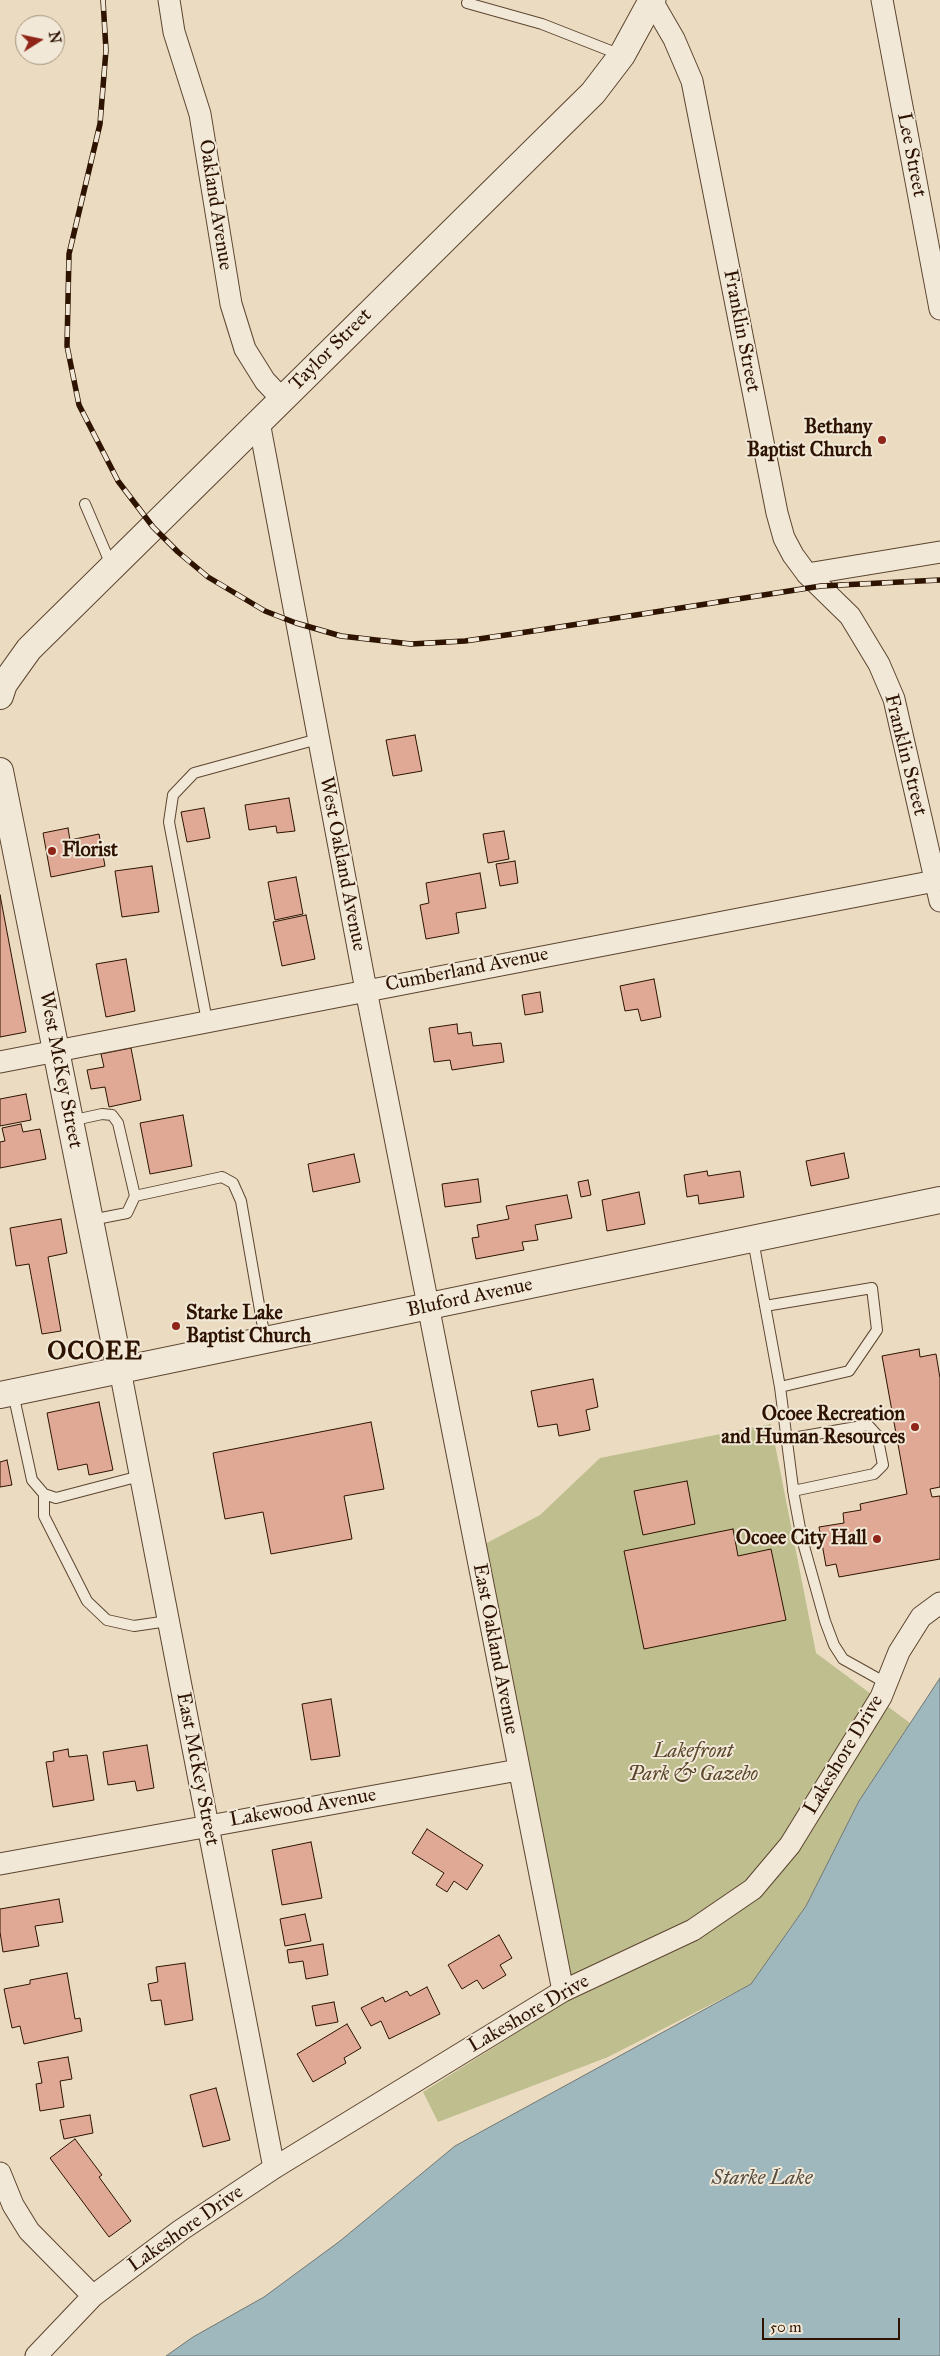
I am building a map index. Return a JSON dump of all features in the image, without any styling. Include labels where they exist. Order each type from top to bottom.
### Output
[{"type":"street","name":"Oakland Avenue","points":[[169,0],[174,32],[200,114],[212,178],[231,304],[245,348],[265,382],[282,399]]},
{"type":"street","name":"Taylor Street","points":[[0,696],[4,684],[29,649],[594,93],[622,55],[653,0]]},
{"type":"street","name":"Franklin Street","points":[[653,0],[674,39],[692,81],[777,513],[784,538],[793,556],[807,574],[850,616],[879,664],[894,699],[940,902]]},
{"type":"street","name":"Lee Street","points":[[882,0],[940,309]]},
{"type":"street","name":"West Oakland Avenue","points":[[259,422],[318,739],[428,1307]]},
{"type":"street","points":[[807,574],[940,552]]},
{"type":"street","name":"West McKey Street","points":[[0,771],[6,826],[56,1051],[120,1370]]},
{"type":"street","name":"Cumberland Avenue","points":[[0,1062],[935,880]]},
{"type":"street","name":"Bluford Avenue","points":[[6,1393],[940,1200]]},
{"type":"street","name":"East Oakland Avenue","points":[[428,1307],[563,1991]]},
{"type":"street","name":"East McKey Street","points":[[120,1370],[274,2168]]},
{"type":"street","name":"Lakeshore Drive","points":[[36,2356],[92,2296],[181,2230],[274,2168],[563,1991],[692,1930],[753,1889],[790,1845],[881,1697],[899,1652],[920,1617],[940,1603]]},
{"type":"street","name":"Lakewood Avenue","points":[[0,1864],[518,1770]]},
{"type":"street","points":[[0,2173],[13,2206],[29,2231],[92,2296]]},
{"type":"lane","points":[[467,3],[542,24],[622,55]]},
{"type":"lane","points":[[85,504],[112,568]]},
{"type":"lane","points":[[207,1021],[170,822],[173,795],[194,773],[318,739]]},
{"type":"lane","points":[[70,1121],[102,1114],[112,1115],[118,1123],[135,1196],[127,1212],[90,1221]]},
{"type":"lane","points":[[135,1196],[222,1176],[233,1183],[241,1201],[265,1340]]},
{"type":"lane","points":[[753,1239],[780,1387],[793,1492],[802,1539],[834,1645],[842,1659],[886,1683]]},
{"type":"lane","points":[[765,1306],[872,1288],[877,1330],[849,1370],[780,1387]]},
{"type":"lane","points":[[6,1393],[32,1480],[44,1494],[56,1498],[140,1476]]},
{"type":"lane","points":[[787,1439],[868,1425],[877,1435],[883,1465],[874,1474],[793,1492]]},
{"type":"lane","points":[[44,1494],[44,1516],[86,1601],[107,1620],[134,1626],[168,1621]]},
{"type":"green space","name":"Lakefront Park & Gazebo","points":[[771,1424],[816,1653],[910,1723],[859,1801],[806,1906],[751,1984],[608,2057],[438,2122],[423,2092],[572,1998],[483,1545],[540,1515],[600,1458]]},
{"type":"water","name":"Starke Lake","points":[[940,1678],[940,2356],[166,2356],[193,2337],[264,2297],[340,2241],[455,2146],[751,1984],[806,1906],[859,1801]]},
{"type":"building","points":[[415,735],[422,771],[393,776],[386,740]]},
{"type":"building","points":[[289,798],[295,831],[277,833],[276,826],[249,830],[245,805]]},
{"type":"building","points":[[204,808],[210,838],[187,842],[181,812]]},
{"type":"building","points":[[68,828],[70,840],[99,834],[105,866],[51,877],[43,833]]},
{"type":"building","points":[[504,831],[509,859],[488,863],[483,834]]},
{"type":"building","points":[[515,861],[518,883],[500,886],[496,864]]},
{"type":"building","points":[[152,866],[159,912],[122,917],[115,871]]},
{"type":"building","points":[[480,873],[486,908],[456,913],[459,933],[426,939],[420,905],[429,903],[426,883]]},
{"type":"building","points":[[296,877],[303,914],[275,920],[268,882]]},
{"type":"building","points":[[0,895],[26,1032],[0,1037]]},
{"type":"building","points":[[306,915],[315,959],[282,966],[273,922]]},
{"type":"building","points":[[126,959],[135,1011],[106,1017],[96,964]]},
{"type":"building","points":[[654,979],[661,1017],[641,1021],[638,1009],[625,1011],[620,986]]},
{"type":"building","points":[[540,992],[543,1012],[525,1015],[522,995]]},
{"type":"building","points":[[457,1024],[458,1034],[471,1032],[473,1046],[501,1043],[504,1062],[452,1070],[450,1060],[434,1062],[429,1028]]},
{"type":"building","points":[[131,1048],[141,1100],[109,1107],[105,1087],[91,1089],[87,1070],[104,1067],[101,1054]]},
{"type":"building","points":[[26,1094],[31,1120],[0,1126],[0,1099]]},
{"type":"building","points":[[183,1115],[192,1166],[150,1174],[140,1123]]},
{"type":"building","points":[[21,1124],[23,1132],[40,1129],[46,1159],[0,1168],[0,1142],[5,1141],[2,1128]]},
{"type":"building","points":[[844,1153],[849,1178],[811,1186],[806,1161]]},
{"type":"building","points":[[354,1154],[360,1182],[313,1192],[308,1164]]},
{"type":"building","points":[[707,1171],[708,1176],[740,1171],[744,1197],[699,1204],[698,1195],[687,1197],[684,1175]]},
{"type":"building","points":[[478,1179],[481,1202],[445,1207],[442,1184]]},
{"type":"building","points":[[588,1180],[591,1195],[581,1197],[578,1182]]},
{"type":"building","points":[[639,1192],[645,1224],[607,1231],[602,1200]]},
{"type":"building","points":[[567,1195],[572,1218],[535,1225],[538,1240],[522,1242],[524,1250],[476,1259],[472,1238],[479,1237],[477,1225],[509,1219],[506,1206]]},
{"type":"building","points":[[61,1219],[67,1253],[48,1257],[61,1331],[42,1334],[29,1264],[16,1266],[10,1228]]},
{"type":"building","points":[[919,1349],[920,1357],[936,1354],[940,1378],[940,1487],[930,1489],[932,1497],[940,1496],[940,1559],[839,1577],[836,1564],[826,1566],[819,1527],[844,1523],[843,1513],[861,1510],[860,1504],[907,1494],[882,1356]]},
{"type":"building","points":[[593,1379],[598,1407],[586,1410],[590,1430],[559,1436],[557,1424],[538,1427],[531,1391]]},
{"type":"building","points":[[99,1402],[113,1470],[89,1475],[87,1464],[58,1470],[47,1413]]},
{"type":"building","points":[[371,1422],[384,1489],[344,1496],[352,1539],[271,1554],[263,1512],[225,1519],[213,1453]]},
{"type":"building","points":[[7,1460],[12,1485],[0,1487],[0,1462]]},
{"type":"building","points":[[687,1481],[695,1524],[643,1535],[634,1491]]},
{"type":"building","points":[[733,1529],[738,1556],[771,1549],[786,1620],[644,1649],[624,1551]]},
{"type":"building","points":[[331,1699],[340,1756],[311,1760],[302,1704]]},
{"type":"building","points":[[147,1745],[154,1788],[137,1791],[135,1781],[108,1785],[103,1752]]},
{"type":"building","points":[[68,1749],[69,1757],[87,1755],[94,1800],[53,1807],[46,1762],[54,1761],[53,1752]]},
{"type":"building","points":[[427,1829],[483,1865],[467,1890],[454,1881],[447,1892],[436,1885],[444,1873],[412,1853]]},
{"type":"building","points":[[311,1842],[322,1898],[282,1905],[272,1850]]},
{"type":"building","points":[[59,1899],[63,1922],[35,1926],[39,1946],[3,1952],[0,1932],[0,1909]]},
{"type":"building","points":[[305,1914],[311,1941],[285,1946],[280,1919]]},
{"type":"building","points":[[499,1935],[512,1958],[500,1965],[506,1975],[483,1989],[477,1980],[462,1989],[448,1965]]},
{"type":"building","points":[[323,1944],[328,1975],[306,1979],[303,1961],[289,1963],[287,1950]]},
{"type":"building","points":[[185,1963],[193,2020],[165,2025],[161,2000],[151,2001],[148,1984],[158,1982],[156,1967]]},
{"type":"building","points":[[67,1973],[75,2019],[80,2018],[82,2031],[24,2044],[20,2026],[12,2028],[4,1989],[30,1984],[30,1980]]},
{"type":"building","points":[[427,1987],[440,2014],[389,2039],[381,2021],[371,2026],[361,2008],[383,1997],[385,2002],[407,1991],[410,1996]]},
{"type":"building","points":[[334,2002],[338,2022],[316,2026],[312,2006]]},
{"type":"building","points":[[347,2024],[361,2048],[344,2058],[346,2063],[313,2082],[297,2054]]},
{"type":"building","points":[[68,2057],[72,2079],[60,2081],[64,2107],[40,2111],[36,2084],[42,2083],[38,2062]]},
{"type":"building","points":[[216,2088],[230,2140],[203,2147],[190,2095]]},
{"type":"building","points":[[90,2115],[93,2133],[64,2139],[60,2120]]},
{"type":"building","points":[[75,2139],[102,2175],[99,2177],[131,2221],[109,2237],[50,2158]]},
{"type":"railway","points":[[103,0],[106,50],[100,124],[69,254],[67,346],[79,405],[118,481],[153,527],[178,552],[208,577],[265,611],[296,623],[341,636],[411,644],[465,641],[821,586],[940,580]]},
{"type":"place","name":"Bethany Baptist Church","points":[[882,440]]},
{"type":"place","name":"Florist","points":[[52,851]]},
{"type":"place","name":"Starke Lake Baptist Church","points":[[176,1326]]},
{"type":"place","name":"Ocoee Recreation and Human Resources","points":[[915,1427]]},
{"type":"place","name":"Ocoee City Hall","points":[[877,1539]]},
{"type":"district","name":"OCOEE","points":[[95,1353]]}]
